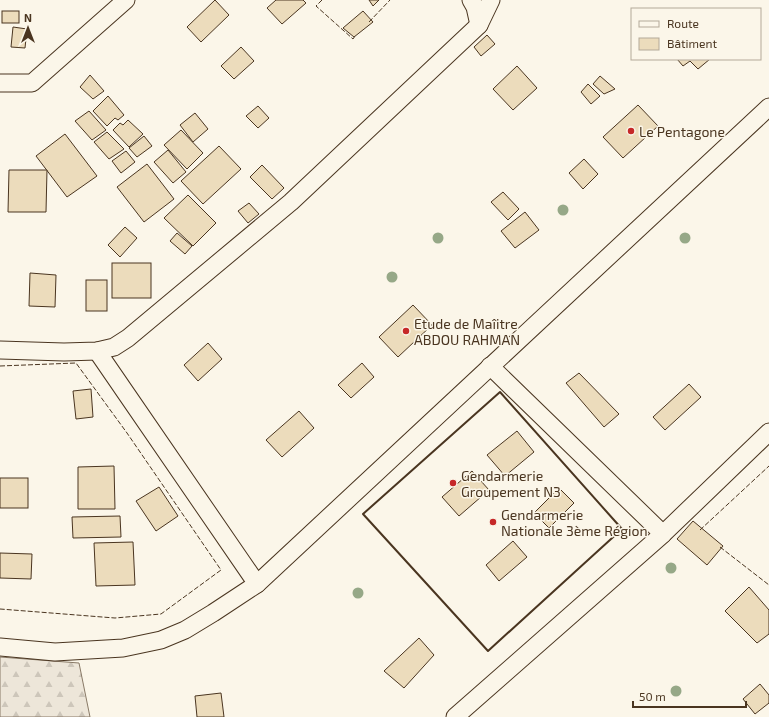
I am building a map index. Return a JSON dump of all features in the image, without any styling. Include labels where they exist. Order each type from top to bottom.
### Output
[{"type":"street","points":[[0,83],[32,83],[126,0]]},
{"type":"street","points":[[471,0],[475,7],[479,25]]},
{"type":"street","points":[[0,350],[64,352],[97,351],[114,347],[128,338],[291,202],[479,25],[491,0]]},
{"type":"street","points":[[0,647],[55,652],[123,648],[161,640],[185,630],[257,584],[769,107]]},
{"type":"street","points":[[97,351],[257,584]]},
{"type":"street","points":[[490,366],[663,534]]},
{"type":"street","points":[[455,717],[663,534],[769,432]]},
{"type":"green space","points":[[0,657],[79,663],[90,717],[0,717]]},
{"type":"building","points":[[215,0],[229,15],[201,42],[187,27]]},
{"type":"building","points":[[276,0],[303,0],[306,3],[282,24],[267,8]]},
{"type":"building","points":[[369,0],[379,0],[373,6]]},
{"type":"building","points":[[2,11],[19,11],[19,23],[2,23]]},
{"type":"building","points":[[363,11],[373,22],[354,37],[343,28]]},
{"type":"building","points":[[13,27],[27,29],[25,48],[11,47]]},
{"type":"building","points":[[487,35],[495,44],[481,56],[474,47]]},
{"type":"building","points":[[241,47],[254,61],[234,79],[221,66]]},
{"type":"building","points":[[678,60],[709,60],[698,69],[690,61],[683,66]]},
{"type":"building","points":[[517,66],[537,88],[513,110],[493,89]]},
{"type":"building","points":[[90,75],[104,91],[93,99],[80,87]]},
{"type":"building","points":[[600,76],[615,89],[604,94],[593,84]]},
{"type":"building","points":[[588,84],[600,96],[591,104],[581,92]]},
{"type":"building","points":[[108,96],[124,115],[118,120],[115,118],[107,126],[93,111]]},
{"type":"building","name":"Le Pentagone","points":[[638,105],[658,126],[623,158],[603,137]]},
{"type":"building","points":[[258,106],[269,118],[258,128],[246,116]]},
{"type":"building","points":[[89,111],[106,130],[92,140],[75,121]]},
{"type":"building","points":[[195,113],[208,129],[193,142],[180,125]]},
{"type":"building","points":[[128,120],[143,134],[129,147],[113,130],[120,123],[123,125]]},
{"type":"building","points":[[181,130],[203,153],[187,169],[164,145]]},
{"type":"building","points":[[107,132],[124,149],[109,159],[94,142]]},
{"type":"building","points":[[65,134],[97,176],[67,197],[36,156]]},
{"type":"building","points":[[144,136],[152,146],[137,157],[129,148]]},
{"type":"building","points":[[219,146],[241,169],[203,204],[181,181]]},
{"type":"building","points":[[168,150],[186,172],[173,183],[154,162]]},
{"type":"building","points":[[126,151],[135,162],[121,173],[112,161]]},
{"type":"building","points":[[584,159],[598,174],[583,189],[569,173]]},
{"type":"building","points":[[147,164],[174,199],[144,222],[117,187]]},
{"type":"building","points":[[262,165],[284,188],[272,199],[250,177]]},
{"type":"building","points":[[9,170],[47,170],[46,212],[8,212]]},
{"type":"building","points":[[503,192],[519,209],[508,220],[491,202]]},
{"type":"building","points":[[188,195],[216,223],[193,246],[164,218]]},
{"type":"building","points":[[249,203],[259,214],[248,223],[238,211]]},
{"type":"building","points":[[525,212],[539,230],[515,248],[501,231]]},
{"type":"building","points":[[125,227],[137,238],[120,257],[108,245]]},
{"type":"building","points":[[177,233],[192,246],[185,254],[170,241]]},
{"type":"building","points":[[112,263],[151,263],[151,298],[112,298]]},
{"type":"building","points":[[30,273],[56,275],[55,307],[29,306]]},
{"type":"building","points":[[86,280],[107,280],[107,311],[86,311]]},
{"type":"building","name":"Etude de Maîitre ABDOU RAHMAN","points":[[413,305],[432,325],[398,357],[379,337]]},
{"type":"building","points":[[208,343],[222,359],[198,381],[184,365]]},
{"type":"building","points":[[362,363],[374,377],[351,398],[338,385]]},
{"type":"building","points":[[579,373],[619,414],[604,427],[566,383]]},
{"type":"building","points":[[689,384],[701,397],[665,430],[653,417]]},
{"type":"building","points":[[91,389],[93,417],[76,419],[73,391]]},
{"type":"building","points":[[299,411],[314,428],[282,457],[266,440]]},
{"type":"building","points":[[517,431],[534,452],[505,476],[487,455]]},
{"type":"building","points":[[114,466],[115,509],[78,509],[78,467]]},
{"type":"building","points":[[472,471],[489,490],[459,516],[442,497]]},
{"type":"building","points":[[0,478],[28,478],[28,508],[0,508]]},
{"type":"building","points":[[159,487],[178,516],[156,531],[136,501]]},
{"type":"building","points":[[559,488],[574,503],[549,528],[534,513]]},
{"type":"building","points":[[120,516],[121,537],[73,538],[72,517]]},
{"type":"building","points":[[693,521],[723,546],[707,565],[677,539]]},
{"type":"building","points":[[513,541],[527,557],[499,581],[486,565]]},
{"type":"building","points":[[133,542],[135,585],[96,586],[94,543]]},
{"type":"building","points":[[0,553],[32,554],[31,579],[0,578]]},
{"type":"building","points":[[749,587],[769,610],[769,634],[757,643],[725,611]]},
{"type":"building","points":[[419,638],[434,655],[404,688],[384,671]]},
{"type":"building","points":[[760,684],[769,695],[769,703],[755,714],[743,699]]},
{"type":"building","points":[[221,693],[224,717],[197,717],[195,696]]},
{"type":"fence","points":[[322,0],[316,6],[353,39],[355,36]]},
{"type":"fence","points":[[369,22],[390,0]]},
{"type":"fence","points":[[0,366],[76,363],[127,433],[221,570],[161,614],[115,618],[0,609]]},
{"type":"fence","points":[[700,530],[769,466]]},
{"type":"fence","points":[[720,547],[769,585]]},
{"type":"wall","points":[[500,392],[622,529],[488,651],[363,514],[500,392]]},
{"type":"place","name":"Le Pentagone","points":[[631,131]]},
{"type":"place","name":"Etude de Maîitre ABDOU RAHMAN","points":[[406,331]]},
{"type":"place","name":"Gendarmerie Groupement N3","points":[[453,483]]},
{"type":"place","name":"Gendarmerie Nationale 3ème Région","points":[[493,522]]}]
